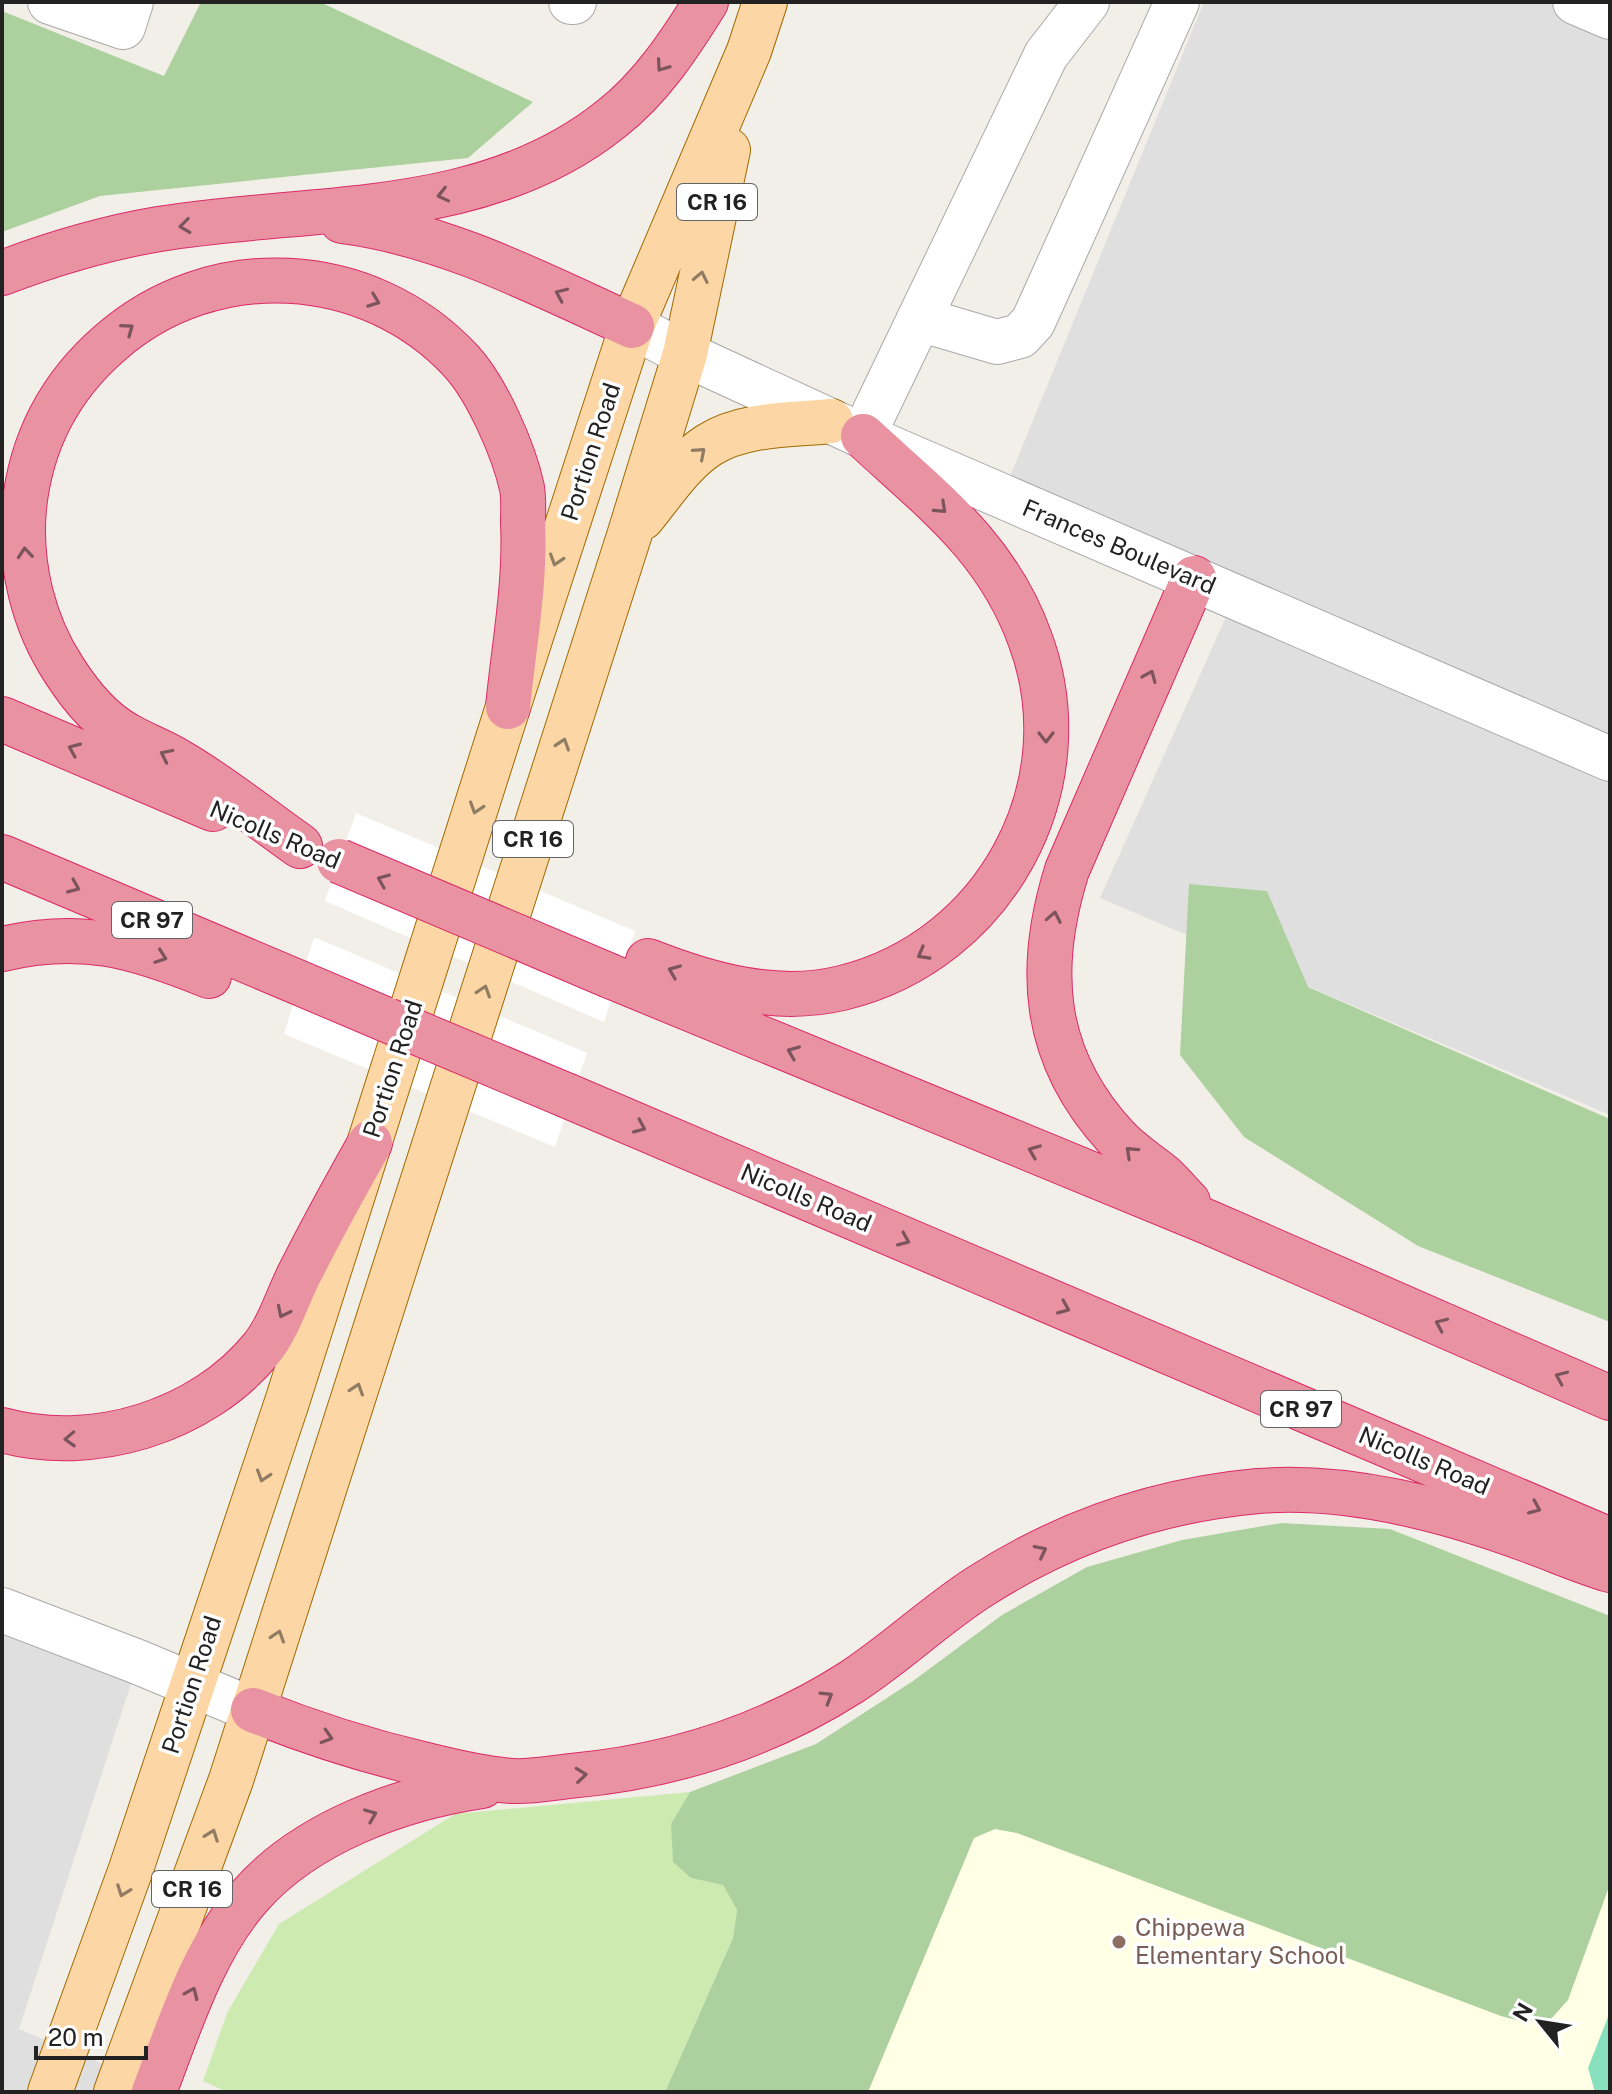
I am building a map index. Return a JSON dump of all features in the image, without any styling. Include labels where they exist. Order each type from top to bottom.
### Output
[{"type":"highway","points":[[2,273],[82,246],[158,229],[421,200],[507,178],[547,160],[600,127],[634,98],[653,78],[706,2]]},
{"type":"highway","points":[[291,215],[356,223],[448,247],[632,326]]},
{"type":"highway","points":[[320,854],[178,761],[124,734],[104,719],[65,671],[50,646],[28,585],[23,541],[27,485],[35,451],[48,419],[65,390],[88,362],[146,315],[211,287],[286,280],[321,284],[386,305],[413,321],[462,362],[496,417],[523,490],[523,568],[508,707]]},
{"type":"highway","points":[[613,964],[649,961],[709,983],[741,990],[808,993],[875,978],[936,946],[961,925],[1005,871],[1021,840],[1043,777],[1046,708],[1031,641],[1017,605],[982,549],[962,528],[847,429]]},
{"type":"highway","points":[[1194,578],[1067,870],[1053,920],[1048,979],[1051,1012],[1061,1047],[1094,1112],[1137,1158],[1161,1175],[1210,1223]]},
{"type":"highway","name":"Nicolls Road","points":[[2,719],[479,921],[613,964]]},
{"type":"highway","name":"CR 97","points":[[2,857],[299,992]]},
{"type":"highway","points":[[2,949],[31,942],[66,940],[113,944],[168,959],[246,991],[299,992]]},
{"type":"highway","points":[[613,964],[1610,1398]]},
{"type":"highway","name":"Nicolls Road","points":[[299,992],[387,1020],[1610,1540]]},
{"type":"highway","points":[[2,1430],[59,1440],[117,1432],[149,1424],[179,1411],[229,1381],[262,1347],[278,1322],[300,1271],[370,1143]]},
{"type":"highway","points":[[154,2092],[191,1993],[210,1956],[250,1896],[287,1863],[319,1841],[386,1810],[458,1789],[617,1772],[721,1746],[769,1727],[812,1706],[852,1681],[935,1617],[1022,1561],[1066,1538],[1111,1521],[1201,1499],[1259,1491],[1307,1490],[1402,1503],[1460,1517],[1610,1570]]},
{"type":"highway","points":[[253,1710],[300,1729],[404,1760],[457,1773],[513,1781]]},
{"type":"main road","name":"Portion Road","points":[[50,2092],[136,1855],[277,1432],[632,326],[749,51],[765,2]]},
{"type":"main road","name":"Portion Road","points":[[116,2092],[202,1863],[253,1710],[630,533],[685,354],[749,51]]},
{"type":"main road","points":[[630,533],[692,459],[707,446],[742,431],[847,429]]},
{"type":"street","points":[[50,2],[123,27],[131,2]]},
{"type":"street","points":[[847,429],[919,319],[1046,55],[1087,2]]},
{"type":"street","points":[[919,319],[997,342],[1020,336],[1033,322],[1177,2]]},
{"type":"street","points":[[1575,2],[1610,17]]},
{"type":"street","name":"Frances Boulevard","points":[[632,326],[847,429],[1610,759]]},
{"type":"street","points":[[2,1610],[253,1710]]},
{"type":"shaded area","points":[[1204,2],[1610,2],[1610,1115],[1100,898],[1235,597],[1002,496]]},
{"type":"shaded area","points":[[2,1610],[138,1662],[19,2029],[170,2092],[2,2092]]},
{"type":"shaded area","name":"Chippewa Elementary School","points":[[995,1829],[1017,1833],[1521,2021],[1568,2000],[1610,1884],[1610,2092],[868,2092],[974,1838]]},
{"type":"green space","points":[[201,2],[320,2],[533,102],[468,158],[100,196],[2,232],[2,11],[164,76]]},
{"type":"green space","points":[[1189,884],[1267,891],[1308,987],[1610,1119],[1610,1322],[1418,1246],[1244,1137],[1180,1055]]},
{"type":"green space","points":[[1281,1523],[1390,1529],[1610,1616],[1610,1884],[1568,2000],[1551,2019],[1520,2021],[1501,2016],[1017,1833],[995,1829],[974,1838],[868,2092],[665,2092],[733,1938],[737,1910],[723,1885],[691,1878],[673,1862],[671,1824],[690,1792],[816,1744],[913,1681],[1002,1615],[1087,1567],[1182,1540]]},
{"type":"green space","points":[[690,1792],[671,1824],[691,1878],[723,1885],[737,1910],[733,1938],[665,2092],[227,2092],[203,2081],[227,2013],[279,1924],[455,1814]]},
{"type":"green space","points":[[1610,2012],[1610,2092],[1595,2092],[1588,2068]]},
{"type":"pier","points":[[356,813],[635,931],[604,1022],[325,901]]},
{"type":"pier","points":[[314,937],[587,1053],[555,1147],[284,1034]]},
{"type":"place","name":"Chippewa Elementary School","points":[[1119,1942]]}]
